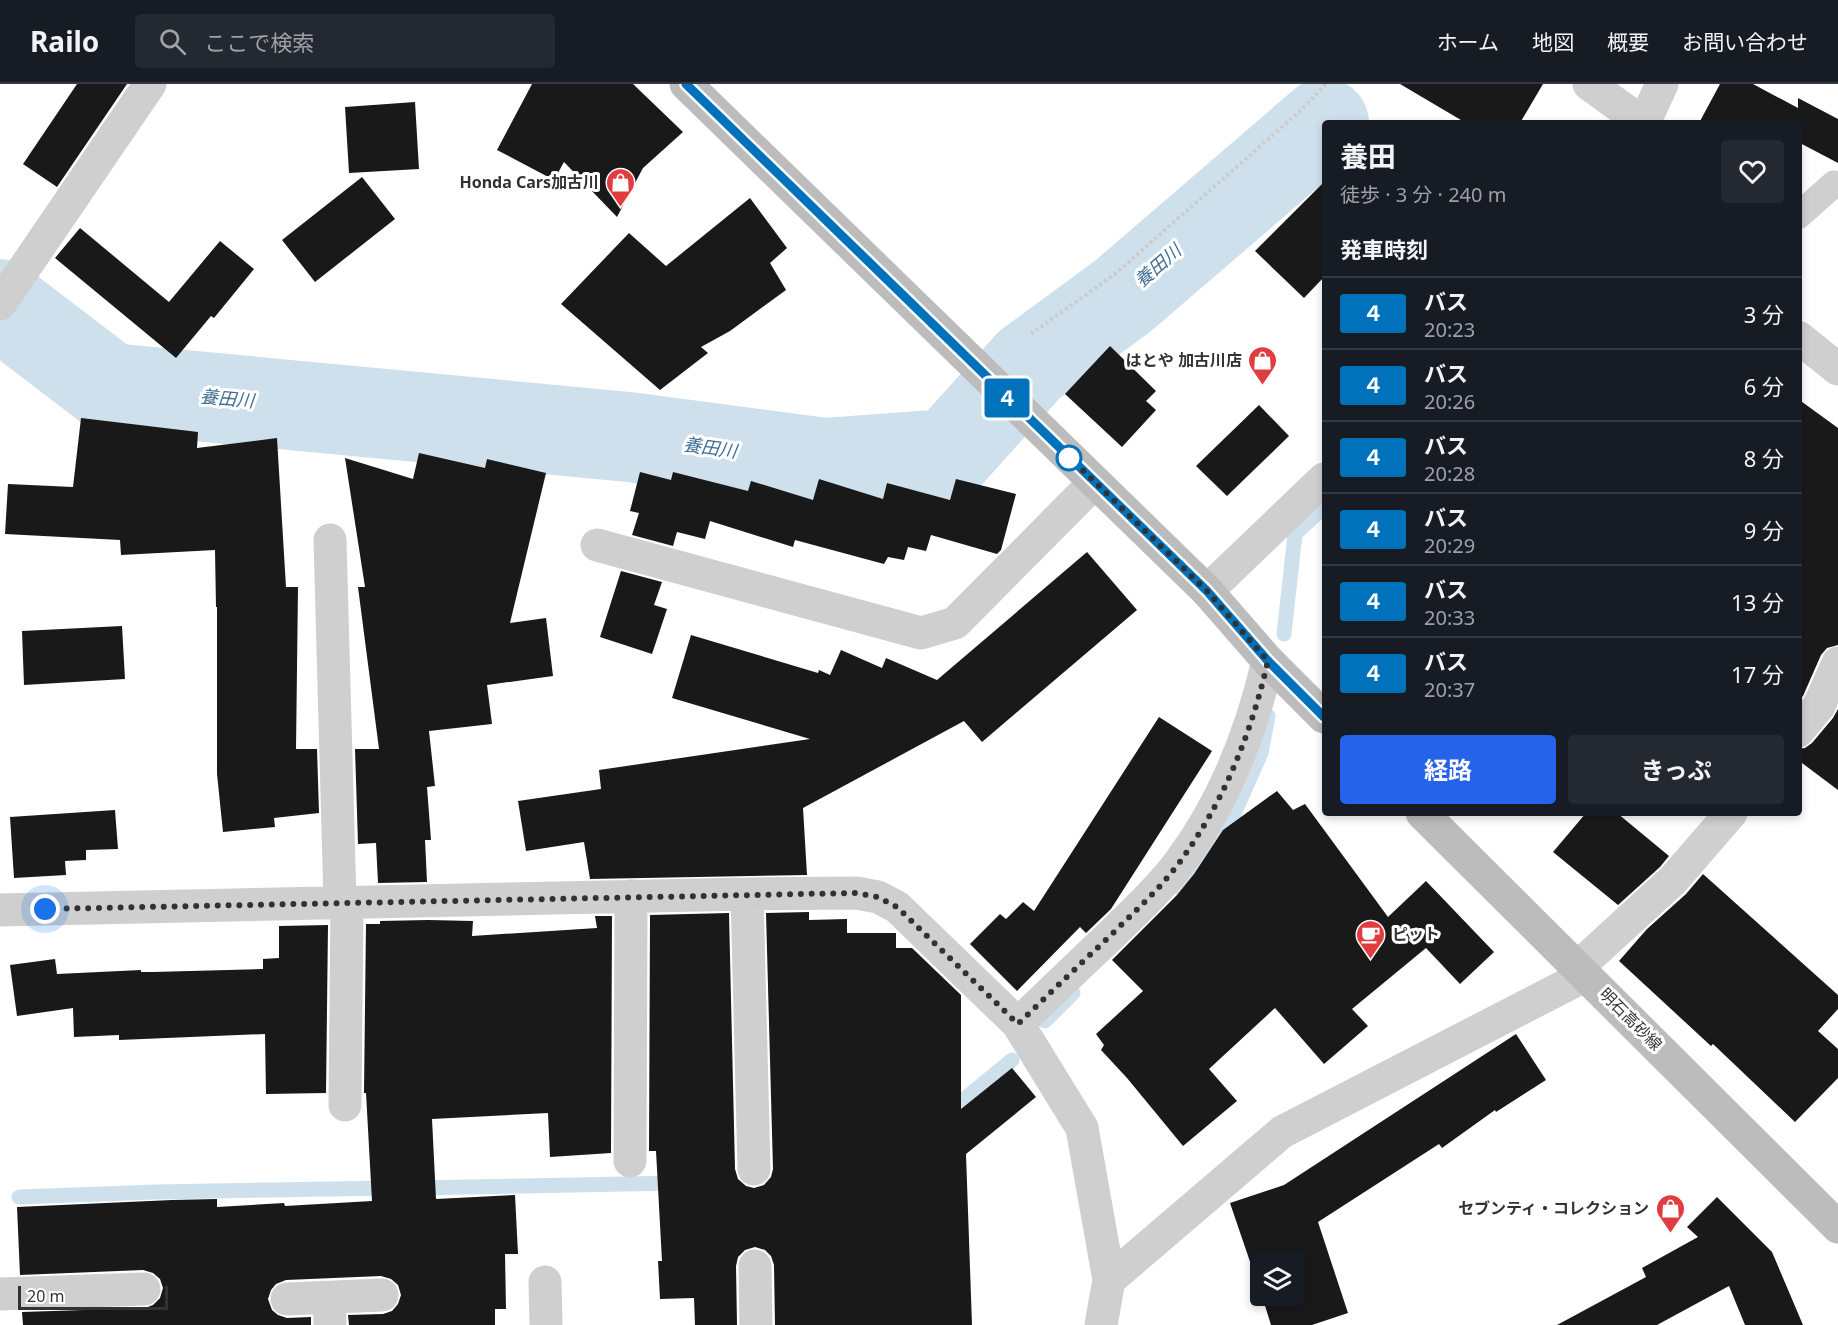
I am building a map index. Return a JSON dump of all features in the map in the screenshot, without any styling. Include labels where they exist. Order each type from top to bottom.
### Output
[{"type":"main road","points":[[686,84],[1207,591],[1268,661],[1322,715]]},
{"type":"main road","name":"明石高砂線","points":[[1425,816],[1838,1227]]},
{"type":"street","points":[[0,304],[150,84]]},
{"type":"street","points":[[1589,84],[1640,120]]},
{"type":"street","points":[[1645,120],[1662,84]]},
{"type":"street","points":[[1802,340],[1838,369]]},
{"type":"street","points":[[1207,591],[1322,481]]},
{"type":"street","points":[[597,544],[921,633],[955,623],[1095,482]]},
{"type":"street","points":[[330,540],[343,902],[345,1105]]},
{"type":"street","points":[[1018,1024],[1155,892],[1179,863],[1218,801],[1235,767],[1257,705],[1268,661]]},
{"type":"street","points":[[1802,725],[1819,706],[1838,663]]},
{"type":"street","points":[[1109,1280],[1282,1132],[1582,971],[1673,880],[1728,816]]},
{"type":"street","points":[[0,909],[747,894],[855,893],[878,897],[897,907],[1018,1024],[1082,1128],[1109,1280],[1101,1325]]},
{"type":"street","points":[[747,894],[754,1169]]},
{"type":"street","points":[[630,1161],[631,896]]},
{"type":"street","points":[[755,1266],[756,1325]]},
{"type":"street","points":[[545,1282],[546,1325]]},
{"type":"street","points":[[0,1294],[144,1289]]},
{"type":"street","points":[[287,1299],[330,1311],[382,1295]]},
{"type":"lane","points":[[1802,212],[1834,184]]},
{"type":"path","points":[[1031,334],[1115,274],[1299,112],[1326,84]]},
{"type":"building","points":[[77,84],[127,84],[57,187],[23,164]]},
{"type":"building","points":[[532,84],[633,84],[683,132],[643,168],[617,217],[564,162],[554,180],[497,150]]},
{"type":"building","points":[[1400,84],[1543,84],[1522,120],[1461,120]]},
{"type":"building","points":[[1720,84],[1753,84],[1798,108],[1798,98],[1838,119],[1838,163],[1802,144],[1802,120],[1701,120]]},
{"type":"building","points":[[415,102],[419,169],[349,173],[345,107]]},
{"type":"building","points":[[362,177],[395,219],[315,282],[282,240]]},
{"type":"building","points":[[1322,184],[1322,279],[1304,298],[1255,251]]},
{"type":"building","points":[[750,198],[787,248],[770,263],[786,290],[730,331],[701,347],[708,353],[660,390],[561,304],[629,233],[666,266]]},
{"type":"building","points":[[80,228],[169,302],[220,241],[254,269],[214,318],[211,316],[176,358],[55,258]]},
{"type":"building","points":[[1110,346],[1156,391],[1146,401],[1156,410],[1122,447],[1065,394]]},
{"type":"building","points":[[1802,402],[1838,428],[1838,645],[1827,648],[1821,655],[1803,696]]},
{"type":"building","points":[[1259,405],[1289,436],[1227,496],[1196,466]]},
{"type":"building","points":[[81,418],[198,432],[197,448],[277,438],[286,587],[298,587],[296,749],[317,749],[319,813],[274,818],[275,827],[223,832],[217,774],[215,550],[121,555],[120,540],[5,534],[8,484],[73,487]]},
{"type":"building","points":[[419,453],[485,468],[487,459],[546,473],[510,623],[546,618],[553,676],[487,685],[492,724],[429,731],[435,786],[427,787],[431,840],[425,840],[427,882],[378,883],[376,843],[358,844],[355,749],[379,749],[358,587],[365,587],[345,458],[413,479]]},
{"type":"building","points":[[640,472],[671,480],[673,472],[748,491],[751,481],[813,500],[819,479],[883,499],[887,483],[950,500],[956,479],[1016,494],[1001,550],[997,554],[931,535],[926,551],[908,547],[904,560],[888,557],[884,564],[795,540],[793,547],[710,521],[705,539],[677,532],[673,546],[632,535],[639,513],[630,511]]},
{"type":"building","points":[[1087,552],[1137,610],[982,742],[964,721],[803,808],[807,875],[590,879],[584,842],[526,851],[518,801],[601,789],[599,770],[810,739],[672,698],[691,635],[818,673],[819,670],[830,675],[841,650],[882,668],[886,658],[937,680]]},
{"type":"building","points":[[621,571],[662,582],[654,605],[667,609],[652,654],[600,637]]},
{"type":"building","points":[[122,626],[125,679],[24,685],[22,631]]},
{"type":"building","points":[[1838,709],[1838,790],[1802,763],[1802,748],[1812,743]]},
{"type":"building","points":[[1159,717],[1212,751],[1111,909],[1086,933],[1080,927],[1017,991],[970,944],[1000,914],[1006,919],[1023,902],[1034,911]]},
{"type":"building","points":[[1277,791],[1293,810],[1305,804],[1388,917],[1426,881],[1494,952],[1460,984],[1426,948],[1352,1009],[1368,1026],[1324,1064],[1275,1008],[1209,1069],[1237,1101],[1183,1146],[1101,1050],[1104,1045],[1096,1034],[1143,991],[1112,960],[1177,895],[1223,830]]},
{"type":"building","points":[[115,810],[118,849],[86,850],[86,860],[65,861],[66,875],[14,878],[10,817]]},
{"type":"building","points":[[1583,816],[1621,816],[1669,856],[1618,905],[1553,852]]},
{"type":"building","points":[[1703,874],[1838,995],[1838,1009],[1818,1031],[1838,1049],[1838,1078],[1795,1122],[1713,1044],[1711,1046],[1619,961],[1647,929],[1686,894]]},
{"type":"building","points":[[809,912],[809,920],[847,919],[847,933],[896,933],[896,948],[912,948],[961,995],[961,1109],[1012,1068],[1036,1097],[966,1154],[972,1325],[775,1325],[774,1265],[771,1256],[765,1250],[755,1247],[745,1250],[738,1257],[736,1266],[737,1325],[695,1325],[694,1298],[660,1299],[658,1261],[662,1261],[656,1151],[649,1151],[650,915],[729,913],[735,1169],[738,1179],[746,1186],[754,1188],[764,1185],[771,1177],[773,1169],[766,913]]},
{"type":"building","points":[[595,916],[612,916],[611,1153],[550,1157],[548,1113],[432,1119],[436,1199],[515,1195],[518,1254],[505,1254],[506,1309],[495,1309],[495,1325],[349,1325],[348,1315],[383,1314],[392,1311],[398,1304],[401,1295],[398,1285],[391,1279],[381,1276],[286,1280],[276,1284],[268,1299],[272,1310],[287,1318],[311,1317],[311,1325],[23,1325],[22,1312],[145,1308],[153,1305],[160,1298],[163,1288],[160,1279],[153,1273],[143,1270],[20,1275],[17,1207],[217,1199],[217,1207],[372,1201],[366,1093],[364,1093],[366,924],[380,924],[380,921],[473,921],[472,936],[597,928]]},
{"type":"building","points":[[328,925],[326,1093],[266,1094],[265,1034],[119,1040],[119,1035],[74,1037],[73,1008],[17,1016],[10,965],[55,959],[57,974],[141,970],[141,972],[153,972],[263,969],[263,959],[279,958],[279,926]]},
{"type":"building","points":[[1516,1034],[1546,1080],[1496,1112],[1495,1110],[1442,1148],[1439,1144],[1318,1222],[1348,1313],[1312,1325],[1271,1325],[1265,1306],[1304,1306],[1304,1252],[1250,1252],[1250,1262],[1230,1203],[1284,1185]]},
{"type":"building","points":[[1717,1197],[1772,1252],[1803,1325],[1745,1325],[1729,1286],[1657,1325],[1557,1325],[1646,1277],[1642,1268],[1698,1237],[1687,1227]]},
{"type":"waterway","name":"養田川","points":[[0,304],[110,388],[629,437],[826,463],[949,454],[1029,365],[1123,296],[1322,125]]},
{"type":"waterway","points":[[1284,634],[1295,534],[1322,509]]},
{"type":"waterway","points":[[1179,887],[1208,857],[1226,832],[1261,753],[1268,716]]},
{"type":"waterway","points":[[1045,1021],[1073,993]]},
{"type":"waterway","points":[[945,1115],[1012,1060]]},
{"type":"waterway","points":[[414,1188],[678,1183]]},
{"type":"waterway","points":[[19,1197],[390,1188]]},
{"type":"bus line","name":"４","points":[[686,84],[1207,591],[1268,661],[1322,715]]},
{"type":"place","name":"Honda Cars加古川","points":[[620,208]]},
{"type":"place","name":"はとや 加古川店","points":[[1263,386]]},
{"type":"place","name":"ピット","points":[[1371,960]]},
{"type":"place","name":"セブンティ・コレクション","points":[[1670,1234]]},
{"type":"route","points":[[45,909],[855,893],[878,897],[897,907],[1018,1024],[1155,892],[1179,863],[1200,832],[1235,767],[1249,732],[1268,661],[1207,591],[1062,450],[1069,458]]}]
